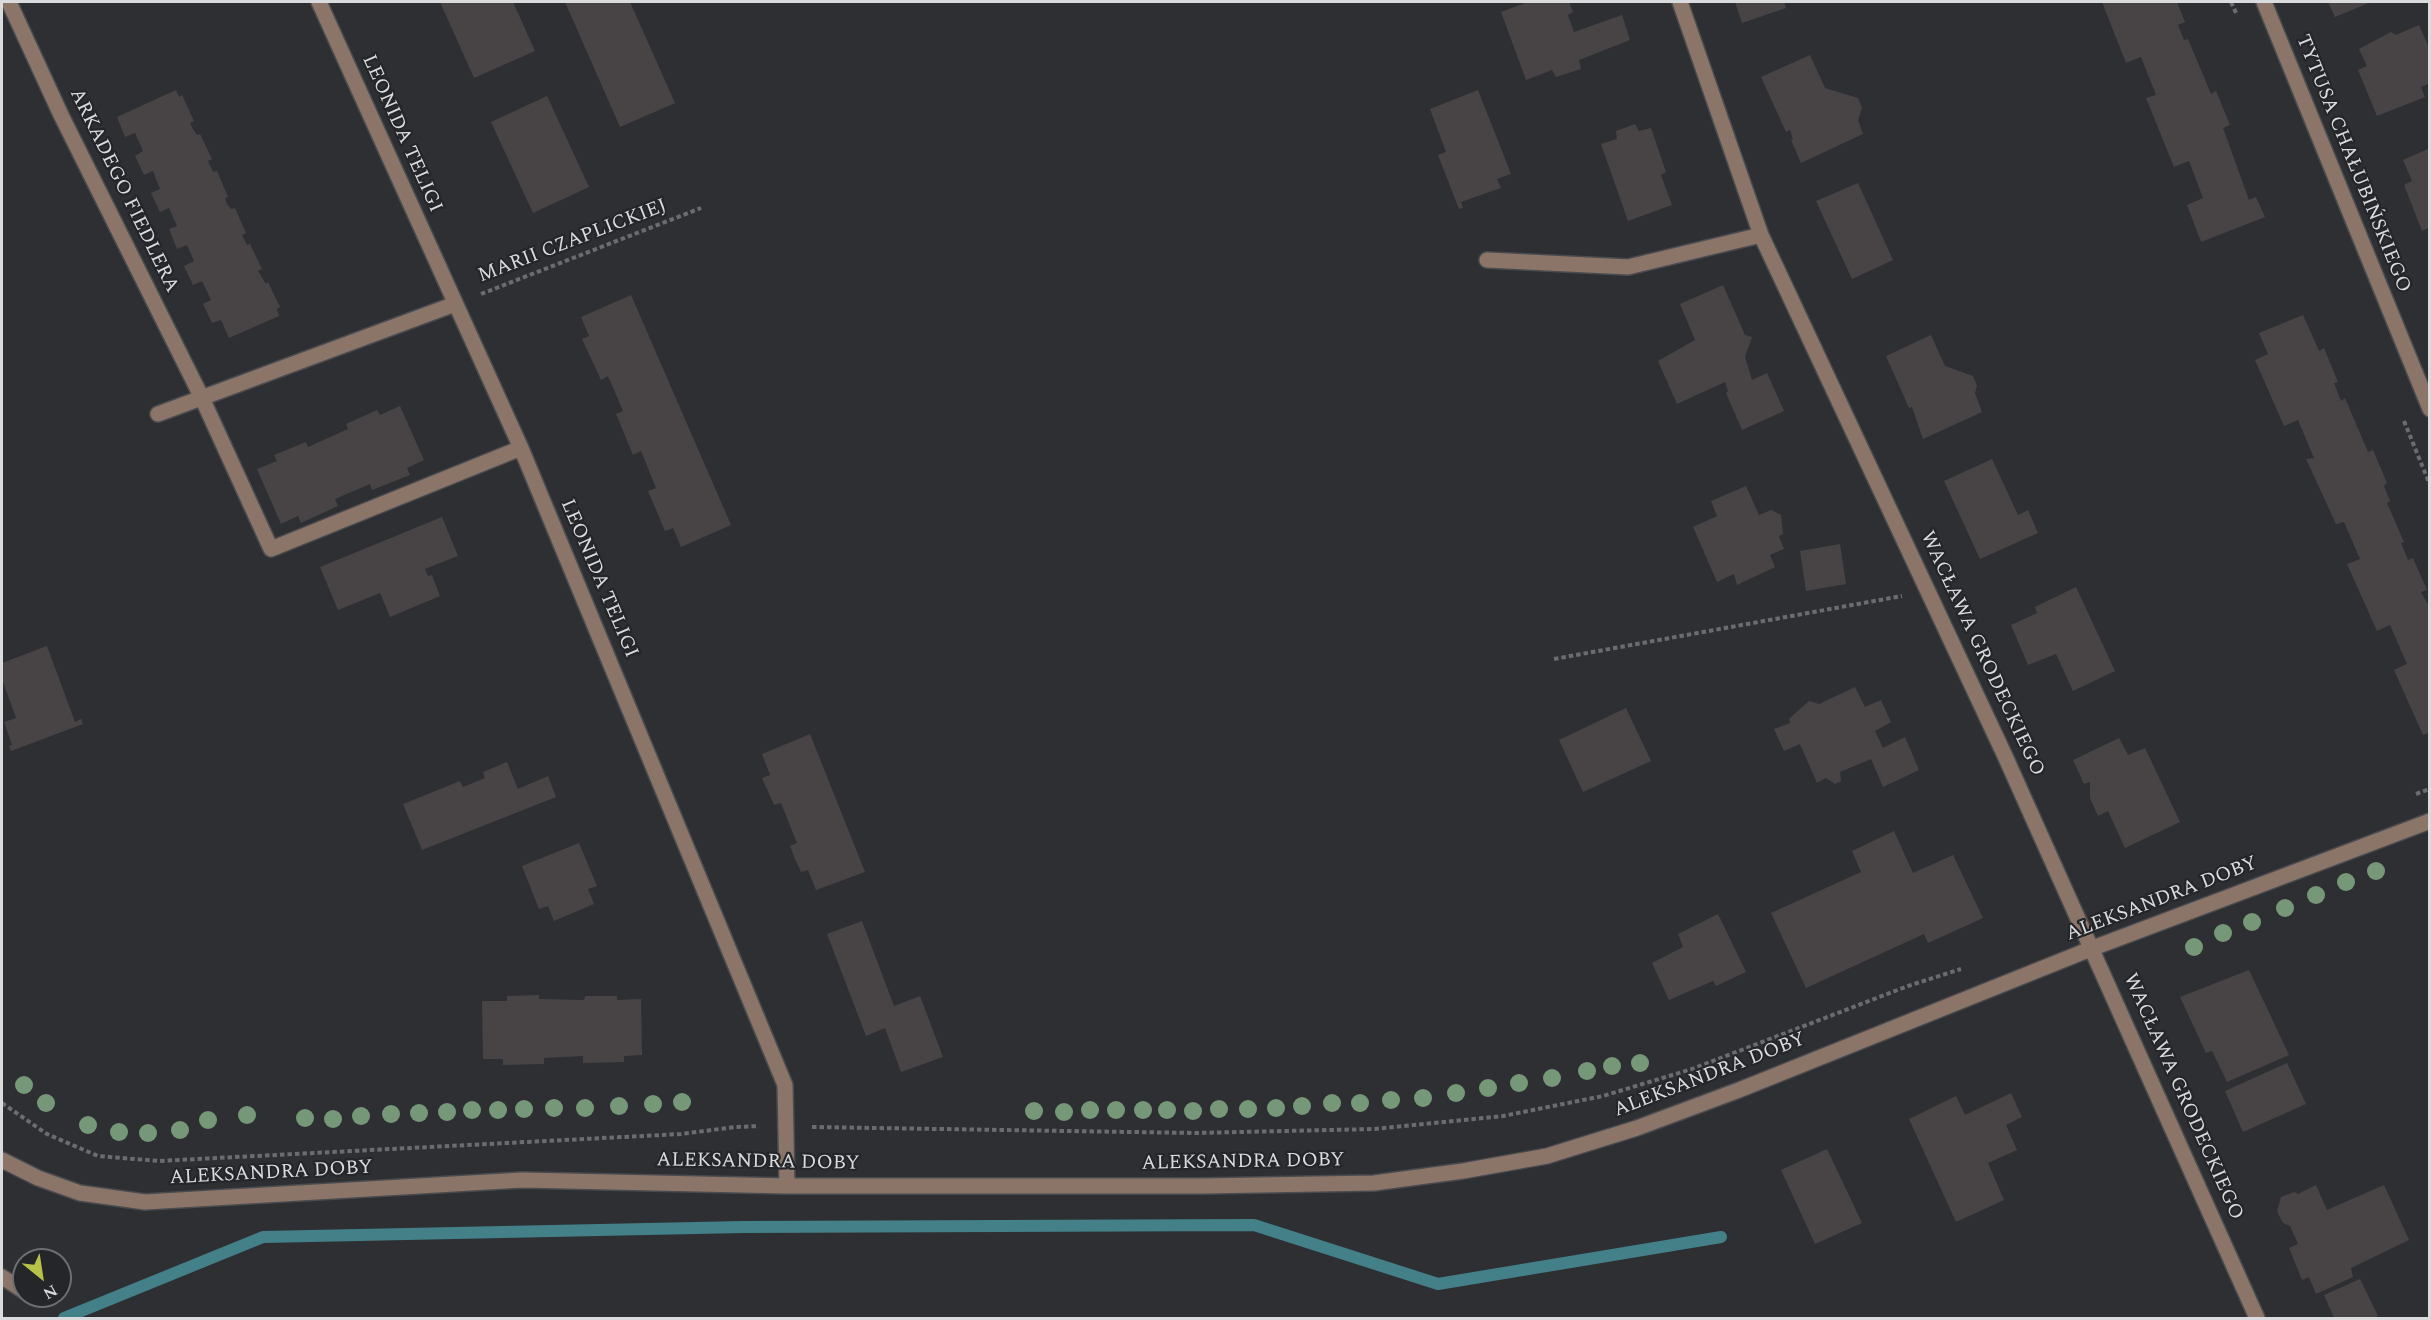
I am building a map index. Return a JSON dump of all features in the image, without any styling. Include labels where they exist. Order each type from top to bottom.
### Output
[{"type":"street","name":"ARKADEGO FIEDLERA","points":[[9,2],[61,115],[202,398],[271,549],[521,448]]},
{"type":"street","name":"LEONIDA TELIGI","points":[[319,2],[521,448],[785,1085],[784,1126],[787,1186]]},
{"type":"street","name":"WACŁAWA GRODECKIEGO","points":[[1680,2],[1761,235],[1929,591],[2093,948],[2257,1318]]},
{"type":"street","name":"TYTUSA CHAŁUBIŃSKIEGO","points":[[2264,2],[2430,409]]},
{"type":"street","points":[[1487,260],[1628,267],[1761,235]]},
{"type":"street","points":[[158,414],[455,304]]},
{"type":"street","name":"ALEKSANDRA DOBY","points":[[2,1160],[38,1178],[80,1193],[145,1202],[522,1180],[787,1186],[1203,1186],[1374,1183],[1463,1172],[1547,1155],[1637,1128],[1739,1090],[2093,948],[2430,821]]},
{"type":"path","name":"MARII CZAPLICKIEJ","points":[[455,304],[701,208]]},
{"type":"path","points":[[1554,659],[1929,591]]},
{"type":"path","points":[[2408,798],[2430,789]]},
{"type":"path","points":[[2,1103],[47,1134],[98,1156],[159,1161],[681,1134],[735,1127],[1195,1134],[1375,1129],[1503,1116],[1603,1096],[1692,1069],[1908,986],[1971,966]]},
{"type":"building","points":[[440,2],[513,2],[535,51],[474,78]]},
{"type":"building","points":[[565,2],[630,2],[675,103],[620,127]]},
{"type":"building","points":[[1528,2],[1569,2],[1573,12],[1568,15],[1574,32],[1622,15],[1630,40],[1579,60],[1581,69],[1556,77],[1552,70],[1526,80],[1501,12]]},
{"type":"building","points":[[1735,2],[1784,2],[1786,8],[1742,23]]},
{"type":"building","points":[[2102,2],[2177,2],[2185,22],[2178,25],[2184,40],[2188,39],[2211,94],[2216,91],[2230,125],[2223,128],[2249,200],[2256,197],[2265,217],[2201,242],[2187,205],[2203,198],[2189,161],[2174,167],[2146,98],[2156,95],[2141,57],[2126,63]]},
{"type":"building","points":[[2328,2],[2371,2],[2335,17]]},
{"type":"building","points":[[2419,25],[2430,50],[2430,83],[2421,87],[2425,97],[2377,116],[2358,70],[2367,66],[2359,49],[2391,32],[2396,35]]},
{"type":"building","points":[[1810,55],[1825,88],[1858,98],[1862,108],[1858,120],[1863,134],[1801,163],[1791,140],[1793,139],[1790,130],[1786,132],[1761,77]]},
{"type":"building","points":[[176,90],[179,97],[182,95],[194,121],[190,123],[197,135],[200,134],[212,159],[208,161],[213,172],[217,171],[228,197],[225,198],[227,204],[231,209],[235,208],[246,233],[242,235],[247,245],[250,244],[262,269],[258,271],[266,284],[268,282],[280,307],[277,309],[279,316],[229,338],[221,320],[212,323],[203,304],[211,300],[202,281],[193,285],[184,266],[194,261],[187,245],[177,249],[169,229],[177,226],[169,208],[160,212],[151,193],[160,189],[153,171],[144,175],[135,156],[143,151],[135,133],[125,137],[117,117]]},
{"type":"building","points":[[1478,90],[1511,174],[1497,179],[1501,188],[1461,202],[1463,208],[1459,209],[1438,155],[1446,152],[1430,109]]},
{"type":"building","points":[[547,96],[589,187],[533,213],[491,122]]},
{"type":"building","points":[[1635,124],[1639,131],[1651,128],[1666,172],[1661,175],[1672,205],[1628,221],[1601,144],[1617,139],[1616,131]]},
{"type":"building","points":[[2430,148],[2430,227],[2422,231],[2404,185],[2412,181],[2403,160]]},
{"type":"building","points":[[1858,183],[1893,260],[1852,279],[1816,201]]},
{"type":"building","points":[[1723,285],[1745,335],[1752,337],[1745,357],[1752,380],[1767,373],[1784,411],[1742,430],[1726,393],[1728,391],[1725,382],[1677,404],[1658,361],[1695,340],[1680,304]]},
{"type":"building","points":[[631,295],[731,525],[681,547],[673,528],[665,531],[648,491],[656,488],[641,451],[633,455],[616,414],[623,411],[608,376],[601,380],[582,339],[589,336],[581,317]]},
{"type":"building","points":[[2303,315],[2319,351],[2324,348],[2338,382],[2334,383],[2341,401],[2345,398],[2368,452],[2373,450],[2387,483],[2384,486],[2390,501],[2387,503],[2404,542],[2401,543],[2408,560],[2413,558],[2427,590],[2421,592],[2430,608],[2430,732],[2423,735],[2394,670],[2407,664],[2390,625],[2377,631],[2347,564],[2360,559],[2344,522],[2336,524],[2306,459],[2314,458],[2298,420],[2284,426],[2255,360],[2268,354],[2259,333]]},
{"type":"building","points":[[1931,335],[1945,366],[1973,376],[1977,386],[1975,393],[1982,412],[1923,439],[1912,407],[1909,408],[1886,356]]},
{"type":"building","points":[[400,406],[424,460],[407,468],[410,475],[372,490],[370,484],[335,499],[338,506],[301,523],[298,516],[281,524],[257,469],[277,461],[274,455],[306,442],[308,447],[348,429],[346,424],[377,410],[380,415]]},
{"type":"building","points":[[1992,459],[2018,515],[2028,510],[2038,533],[1980,559],[1944,481]]},
{"type":"building","points":[[1746,486],[1759,515],[1771,510],[1781,515],[1783,534],[1779,536],[1784,549],[1770,555],[1775,567],[1737,585],[1734,574],[1717,582],[1693,527],[1717,516],[1711,501]]},
{"type":"building","points":[[442,517],[458,556],[425,569],[428,576],[432,575],[440,596],[390,617],[380,593],[338,610],[320,567]]},
{"type":"building","points":[[1840,544],[1846,584],[1806,591],[1800,551]]},
{"type":"building","points":[[2076,587],[2115,671],[2073,691],[2056,654],[2028,665],[2011,625],[2037,613],[2035,607]]},
{"type":"building","points":[[47,646],[75,722],[81,719],[83,724],[11,751],[9,746],[12,745],[4,722],[16,718],[2,679],[2,663]]},
{"type":"building","points":[[1855,687],[1865,707],[1881,700],[1891,722],[1875,731],[1883,748],[1905,737],[1919,770],[1883,787],[1871,759],[1840,772],[1841,781],[1835,784],[1826,778],[1817,783],[1800,744],[1784,751],[1774,729],[1790,723],[1789,719],[1809,701],[1819,704]]},
{"type":"building","points":[[1626,708],[1651,761],[1583,792],[1559,740]]},
{"type":"building","points":[[810,734],[865,872],[816,890],[808,870],[801,872],[795,859],[790,846],[797,843],[781,803],[774,805],[762,778],[770,775],[762,754]]},
{"type":"building","points":[[2119,738],[2128,755],[2145,748],[2180,822],[2125,848],[2108,811],[2098,816],[2090,798],[2090,782],[2084,784],[2073,760]]},
{"type":"building","points":[[507,762],[518,789],[548,776],[556,797],[422,850],[403,804],[460,781],[463,787],[485,778],[483,772]]},
{"type":"building","points":[[1894,831],[1913,873],[1953,855],[1983,918],[1928,943],[1924,934],[1806,988],[1771,913],[1861,872],[1852,851]]},
{"type":"building","points":[[579,843],[597,886],[588,889],[594,904],[554,921],[548,906],[539,909],[522,866]]},
{"type":"building","points":[[1718,914],[1746,972],[1716,986],[1713,981],[1669,1000],[1652,963],[1683,947],[1678,934]]},
{"type":"building","points":[[862,921],[894,1006],[920,996],[943,1057],[901,1072],[885,1028],[866,1036],[827,934]]},
{"type":"building","points":[[2249,970],[2289,1055],[2227,1082],[2212,1051],[2206,1053],[2180,997]]},
{"type":"building","points":[[539,995],[539,999],[584,1000],[585,996],[617,996],[617,1000],[641,999],[642,1055],[624,1056],[624,1062],[583,1063],[583,1056],[544,1058],[544,1064],[503,1065],[503,1059],[483,1059],[482,1001],[507,1001],[507,996]]},
{"type":"building","points":[[2287,1063],[2306,1104],[2243,1132],[2225,1091]]},
{"type":"building","points":[[2011,1093],[2022,1117],[2006,1125],[2017,1150],[1988,1163],[2004,1200],[1956,1222],[1909,1119],[1956,1096],[1965,1115]]},
{"type":"building","points":[[1827,1149],[1862,1223],[1815,1244],[1781,1170]]},
{"type":"building","points":[[2316,1185],[2327,1210],[2384,1185],[2409,1240],[2351,1268],[2353,1277],[2316,1294],[2309,1277],[2302,1280],[2289,1248],[2298,1244],[2290,1226],[2283,1223],[2277,1211],[2281,1197],[2294,1192],[2298,1194]]},
{"type":"building","points":[[2360,1279],[2378,1316],[2334,1318],[2324,1295]]},
{"type":"waterway","points":[[64,1318],[263,1237],[743,1227],[1254,1225],[1438,1284],[1721,1237]]}]
